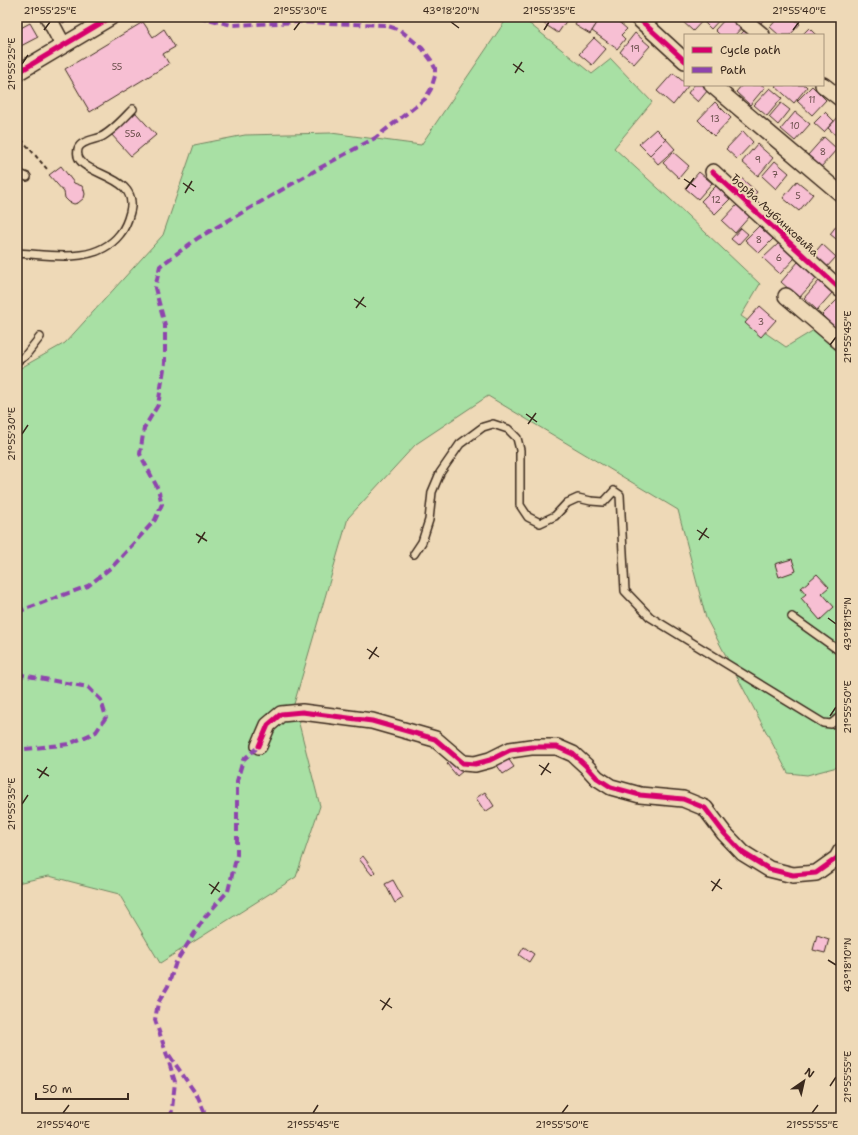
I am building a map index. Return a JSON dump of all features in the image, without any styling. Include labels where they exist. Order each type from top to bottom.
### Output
[{"type":"street","points":[[48,17],[63,45]]},
{"type":"street","points":[[17,73],[111,17]]},
{"type":"street","points":[[637,17],[684,60]]},
{"type":"street","points":[[740,17],[761,34]]},
{"type":"street","points":[[824,85],[841,99]]},
{"type":"street","points":[[713,86],[841,194]]},
{"type":"street","name":"Ђорђа Љубинковића","points":[[713,172],[841,290]]},
{"type":"street","points":[[786,296],[841,342]]},
{"type":"street","points":[[260,746],[268,725],[281,714],[302,712],[372,721],[435,739],[463,763],[475,764],[490,760],[510,750],[531,747],[557,747],[573,754],[597,778],[611,787],[640,795],[683,799],[706,808],[724,833],[743,853],[769,869],[794,875],[816,873],[837,858],[841,850]]},
{"type":"lane","points":[[17,252],[55,256],[77,256],[97,252],[110,244],[121,234],[128,220],[132,206],[131,196],[125,187],[89,168],[81,162],[77,151],[78,147],[82,143],[102,136],[111,130],[133,109]]},
{"type":"lane","points":[[17,173],[27,177]]},
{"type":"lane","points":[[17,362],[25,356],[40,337]]},
{"type":"lane","points":[[414,554],[422,542],[428,520],[432,492],[440,474],[460,444],[483,428],[493,424],[508,429],[517,438],[520,450],[520,505],[528,517],[540,523],[555,516],[567,503],[578,498],[604,502],[614,491],[620,495],[625,591],[650,617],[823,723],[831,724],[841,716]]},
{"type":"lane","points":[[792,617],[841,652]]},
{"type":"path","points":[[17,134],[47,169]]},
{"type":"green space","points":[[508,17],[521,17],[592,74],[611,59],[652,102],[614,148],[760,284],[741,316],[786,347],[814,330],[841,351],[841,766],[807,775],[788,773],[706,618],[678,510],[488,396],[416,444],[348,518],[294,704],[320,806],[296,877],[160,963],[119,894],[49,876],[17,883],[17,370],[65,343],[163,235],[194,145],[245,135],[331,133],[421,145]]},
{"type":"building","points":[[60,17],[74,17],[63,23]]},
{"type":"building","points":[[548,17],[569,17],[558,33],[543,23]]},
{"type":"building","points":[[579,17],[601,17],[590,34],[575,25]]},
{"type":"building","points":[[601,17],[613,17],[627,29],[621,35],[625,39],[617,49],[592,31]]},
{"type":"building","points":[[683,17],[706,17],[693,31],[681,20]]},
{"type":"building","points":[[706,17],[722,17],[711,29],[703,21]]},
{"type":"building","points":[[727,17],[733,17],[743,26],[736,34],[719,34],[715,30]]},
{"type":"building","points":[[751,17],[766,17],[760,24]]},
{"type":"building","points":[[779,17],[792,17],[800,24],[791,34],[778,34],[770,27]]},
{"type":"building","points":[[143,22],[153,37],[164,29],[175,47],[163,54],[169,64],[90,112],[65,69]]},
{"type":"building","points":[[30,23],[38,37],[17,48],[17,30]]},
{"type":"building","points":[[809,28],[815,34],[803,34]]},
{"type":"building","points":[[745,30],[749,34],[741,34]]},
{"type":"building","points":[[635,33],[650,46],[634,64],[620,52]]},
{"type":"building","points":[[594,38],[606,49],[592,65],[579,54]]},
{"type":"building","points":[[673,73],[684,82],[684,86],[688,86],[673,105],[657,91]]},
{"type":"building","points":[[693,86],[703,86],[708,90],[698,102],[688,93]]},
{"type":"building","points":[[741,86],[765,87],[750,105],[736,92]]},
{"type":"building","points":[[775,86],[806,86],[807,87],[794,103]]},
{"type":"building","points":[[812,86],[826,100],[812,115],[797,101]]},
{"type":"building","points":[[770,88],[782,98],[767,116],[754,105]]},
{"type":"building","points":[[715,102],[731,118],[714,136],[698,120]]},
{"type":"building","points":[[781,103],[790,110],[778,125],[769,117]]},
{"type":"building","points":[[135,112],[156,135],[131,156],[111,134]]},
{"type":"building","points":[[795,112],[810,124],[795,141],[781,129]]},
{"type":"building","points":[[825,112],[834,121],[824,132],[814,123]]},
{"type":"building","points":[[841,114],[841,140],[828,128]]},
{"type":"building","points":[[656,129],[666,139],[650,155],[639,144]]},
{"type":"building","points":[[743,131],[753,142],[737,159],[726,149]]},
{"type":"building","points":[[824,137],[837,149],[821,167],[808,155]]},
{"type":"building","points":[[666,139],[675,149],[658,164],[650,155]]},
{"type":"building","points":[[757,144],[773,158],[758,176],[742,162]]},
{"type":"building","points":[[673,152],[689,166],[679,178],[663,163]]},
{"type":"building","points":[[775,161],[789,173],[776,189],[762,176]]},
{"type":"building","points":[[61,166],[74,183],[82,186],[84,190],[84,198],[78,203],[74,204],[69,202],[65,198],[64,192],[49,175]]},
{"type":"building","points":[[699,172],[712,183],[698,199],[685,188]]},
{"type":"building","points":[[739,176],[757,192],[751,199],[732,183]]},
{"type":"building","points":[[17,181],[22,182],[17,205]]},
{"type":"building","points":[[797,181],[813,194],[799,211],[783,198]]},
{"type":"building","points":[[716,186],[730,199],[715,214],[701,201]]},
{"type":"building","points":[[737,205],[750,216],[735,233],[722,221]]},
{"type":"building","points":[[841,220],[841,243],[830,234]]},
{"type":"building","points":[[759,226],[773,239],[759,253],[745,240]]},
{"type":"building","points":[[741,228],[748,234],[738,245],[731,239]]},
{"type":"building","points":[[779,243],[795,258],[780,274],[763,258]]},
{"type":"building","points":[[822,244],[836,257],[826,268],[812,256]]},
{"type":"building","points":[[798,262],[817,278],[799,298],[781,282]]},
{"type":"building","points":[[819,281],[832,293],[817,310],[804,298]]},
{"type":"building","points":[[17,291],[21,291],[21,310],[17,310]]},
{"type":"building","points":[[839,298],[841,299],[841,324],[836,329],[822,315]]},
{"type":"building","points":[[760,306],[776,320],[761,337],[745,323]]},
{"type":"building","points":[[792,559],[796,571],[779,577],[775,564]]},
{"type":"building","points":[[817,574],[829,587],[822,593],[834,607],[820,620],[801,598],[806,594],[801,588]]},
{"type":"building","points":[[505,754],[514,767],[503,774],[494,761]]},
{"type":"building","points":[[453,759],[463,771],[457,776],[447,764]]},
{"type":"building","points":[[485,792],[494,806],[485,812],[476,798]]},
{"type":"building","points":[[363,856],[375,872],[372,875],[359,859]]},
{"type":"building","points":[[393,880],[403,898],[395,903],[385,884]]},
{"type":"building","points":[[817,935],[829,939],[825,953],[813,950]]},
{"type":"building","points":[[524,947],[534,954],[529,962],[519,955]]},
{"type":"marked path","points":[[17,612],[88,586],[114,565],[155,520],[162,504],[158,489],[140,454],[144,428],[158,405],[165,363],[165,325],[155,288],[160,266],[198,238],[375,138],[425,99],[431,89],[435,76],[435,68],[422,48],[400,30],[385,25],[300,22],[232,25],[200,17]]},
{"type":"marked path","points":[[17,674],[88,687],[101,700],[106,717],[96,732],[69,744],[17,750]]},
{"type":"marked path","points":[[171,1118],[175,1082],[155,1020],[158,1003],[168,986],[176,962],[205,917],[228,891],[237,855],[237,781],[243,760],[259,746]]},
{"type":"marked path","points":[[169,1055],[198,1097],[207,1118]]},
{"type":"cycle path","points":[[17,73],[111,17]]},
{"type":"cycle path","points":[[637,17],[684,60]]},
{"type":"cycle path","points":[[713,172],[841,290]]},
{"type":"cycle path","points":[[259,746],[268,725],[281,714],[302,712],[372,721],[435,739],[463,763],[475,764],[490,760],[510,750],[531,747],[557,747],[573,754],[597,778],[611,787],[640,795],[683,799],[705,808],[724,833],[743,853],[769,869],[793,875],[816,873],[837,858],[841,851]]}]
